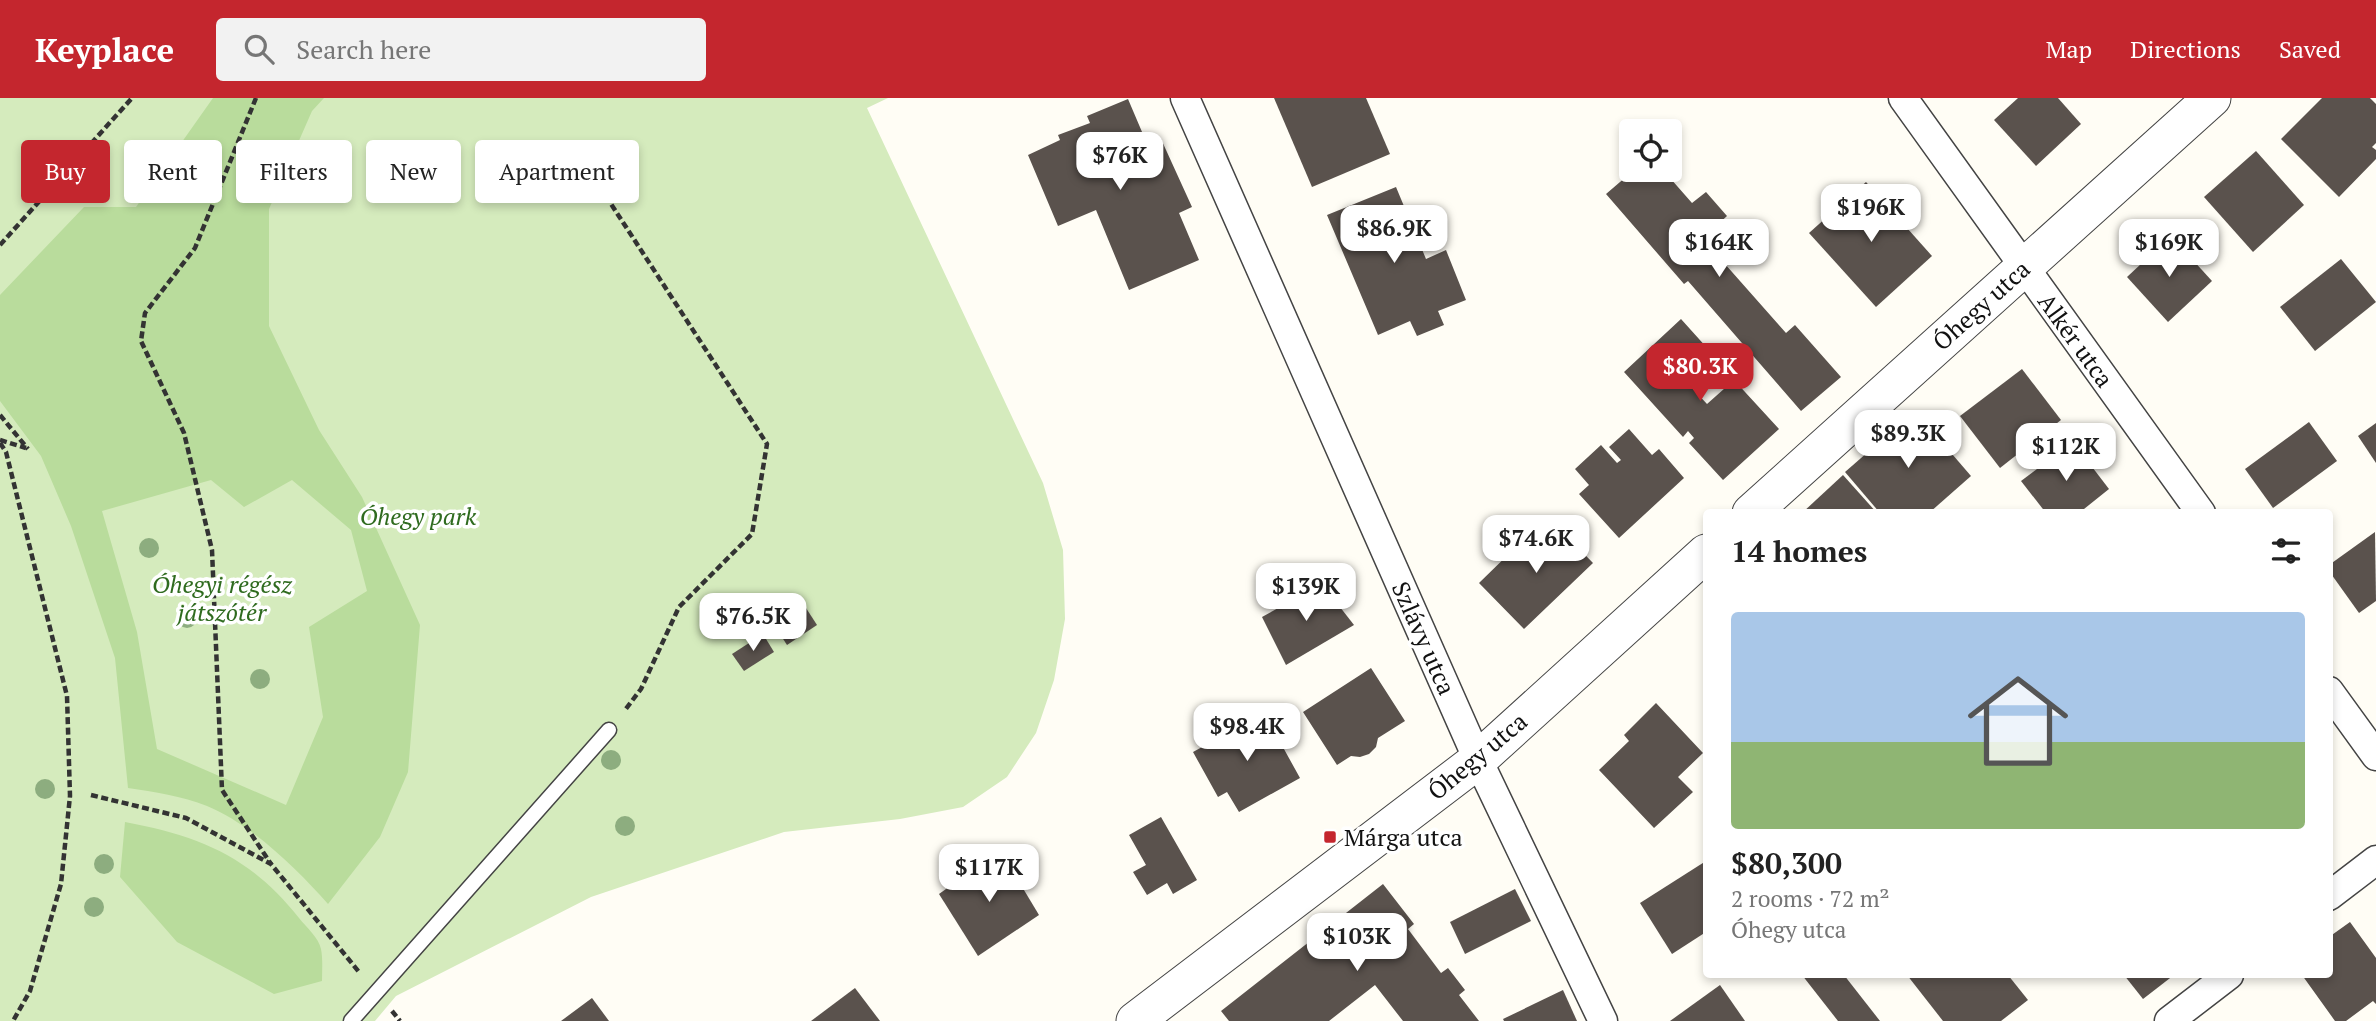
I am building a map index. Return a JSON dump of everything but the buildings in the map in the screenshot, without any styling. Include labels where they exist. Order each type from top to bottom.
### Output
[{"type":"street","name":"Szlávy utca","points":[[1185,98],[1478,760],[1604,1021]]},
{"type":"street","name":"Alkér utca","points":[[1903,98],[2198,509]]},
{"type":"street","name":"Óhegy utca","points":[[1755,509],[2212,98]]},
{"type":"street","name":"Óhegy utca","points":[[1135,1021],[1478,760],[1703,556]]},
{"type":"street","points":[[2333,696],[2376,755]]},
{"type":"street","points":[[2333,894],[2376,860]]},
{"type":"street","points":[[2169,1021],[2225,978]]},
{"type":"lane","points":[[351,1021],[609,730]]},
{"type":"path","points":[[0,245],[132,98]]},
{"type":"path","points":[[256,98],[195,248],[145,313],[141,341],[184,433],[212,550],[222,790],[271,864],[400,1021]]},
{"type":"path","points":[[609,730],[642,689],[679,607],[752,534],[767,443],[610,203]]},
{"type":"path","points":[[0,415],[28,449],[0,442]]},
{"type":"path","points":[[0,442],[6,452],[67,696],[69,771],[61,884],[30,991],[13,1021]]},
{"type":"path","points":[[91,795],[186,818],[271,864]]},
{"type":"green space","name":"Óhegy park","points":[[0,98],[888,98],[867,108],[1043,483],[1063,550],[1065,619],[1054,680],[1036,733],[1007,777],[963,807],[900,819],[784,832],[591,897],[396,996],[375,1021],[0,1021]]},
{"type":"green space","points":[[213,98],[324,98],[312,111],[299,140],[236,140],[236,203],[272,203],[269,209],[269,326],[319,430],[362,497],[420,625],[408,772],[380,837],[328,904],[272,849],[224,814],[188,800],[128,788],[115,658],[71,526],[41,456],[0,401],[0,295],[84,207],[136,207],[139,203],[222,203],[222,140],[183,140]],"holes":[[[211,480],[244,507],[292,480],[351,530],[367,591],[309,627],[323,717],[286,805],[157,749],[137,632],[102,511]]]},
{"type":"green space","points":[[125,822],[200,842],[222,852],[262,879],[318,941],[322,953],[322,981],[274,994],[177,942],[120,877]]},
{"type":"place","name":"Márga utca","points":[[1330,837]]},
{"type":"park label","name":"Óhegyi régész játszótér","points":[[222,598]]}]
